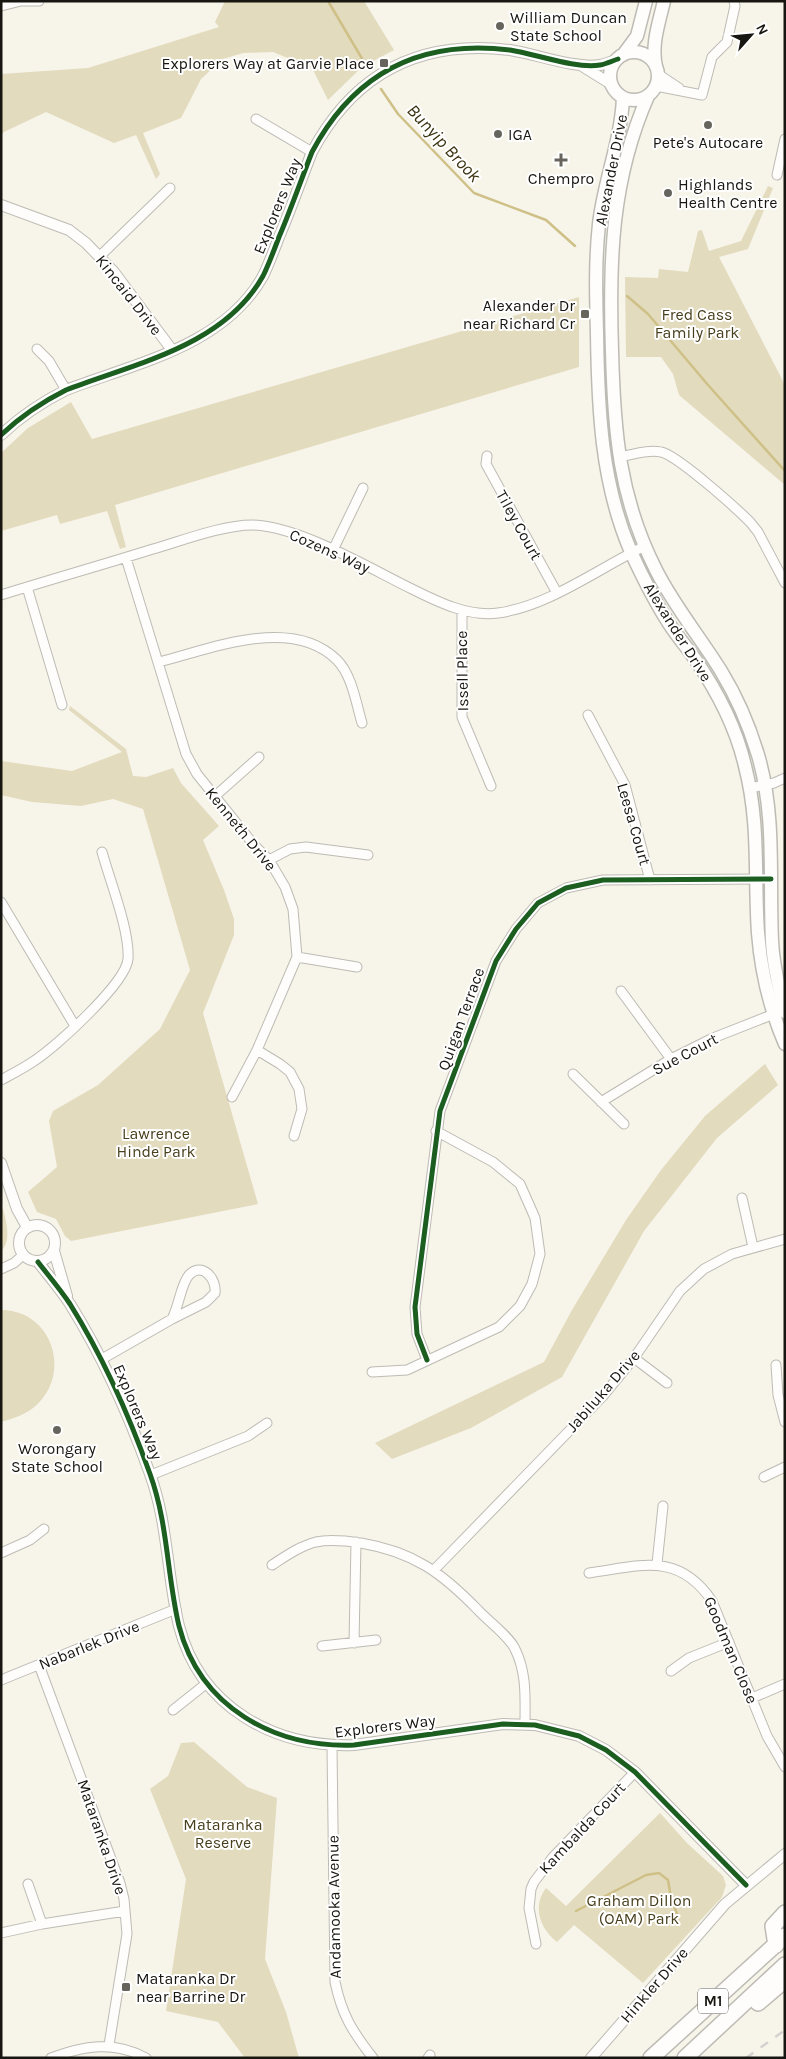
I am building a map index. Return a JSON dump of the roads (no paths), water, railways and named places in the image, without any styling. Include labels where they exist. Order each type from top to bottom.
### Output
[{"type":"highway","points":[[780,1940],[773,1926],[785,1913]]},
{"type":"highway","name":"M1","points":[[651,2058],[780,1940]]},
{"type":"highway","name":"M1","points":[[685,2058],[785,1965]]},
{"type":"highway","points":[[685,2058],[703,2052],[785,1980]]},
{"type":"main road","points":[[620,57],[631,52],[640,53],[651,60],[654,81],[636,100],[624,98],[615,91],[610,76],[612,68],[620,57],[637,36],[646,1]]},
{"type":"main road","name":"Alexander Drive","points":[[664,1],[654,42],[654,81],[631,138],[619,184],[611,250],[614,403],[619,457],[631,510],[645,546],[669,594],[720,669],[754,742],[765,785],[771,825],[774,959],[779,1013],[785,1044]]},
{"type":"main road","name":"Alexander Drive","points":[[624,98],[620,130],[604,188],[595,278],[600,425],[612,497],[632,552],[668,622],[716,691],[738,743],[750,788],[757,846],[760,950],[766,987],[779,1013]]},
{"type":"street","points":[[4,4],[39,1]]},
{"type":"street","points":[[654,81],[702,95],[712,57],[727,42],[735,6],[734,1]]},
{"type":"street","name":"Explorers Way","points":[[1,435],[39,404],[66,390],[197,339],[218,326],[232,314],[252,292],[266,270],[312,152],[335,115],[362,87],[390,69],[418,57],[448,51],[490,49],[515,51],[582,66],[600,65],[620,57]]},
{"type":"street","name":"Explorers Way","points":[[582,66],[612,84]]},
{"type":"street","points":[[256,119],[312,152]]},
{"type":"street","points":[[777,175],[785,140]]},
{"type":"street","points":[[100,256],[170,188]]},
{"type":"street","name":"Kincaid Drive","points":[[1,206],[69,230],[100,256],[172,350]]},
{"type":"street","points":[[37,349],[49,361],[66,390]]},
{"type":"street","points":[[619,457],[660,452],[668,454],[682,464],[750,522],[758,532],[785,583]]},
{"type":"street","name":"Tiley Court","points":[[487,456],[486,464],[557,592]]},
{"type":"street","points":[[333,550],[363,488]]},
{"type":"street","name":"Cozens Way","points":[[1,595],[211,531],[252,525],[283,530],[313,541],[443,605],[462,610],[497,613],[524,607],[645,546]]},
{"type":"street","name":"Kenneth Drive","points":[[126,558],[186,754],[196,774],[214,797],[269,860],[285,886],[293,909],[297,957],[257,1050],[232,1096]]},
{"type":"street","points":[[27,587],[62,705]]},
{"type":"street","name":"Issell Place","points":[[462,610],[462,717],[491,786]]},
{"type":"street","points":[[159,662],[268,636],[294,638],[321,648],[338,660],[349,680],[362,723]]},
{"type":"street","name":"Leesa Court","points":[[588,715],[625,785],[650,880]]},
{"type":"street","points":[[214,797],[259,757]]},
{"type":"street","points":[[750,788],[785,778]]},
{"type":"street","points":[[269,860],[290,849],[306,847],[368,854]]},
{"type":"street","points":[[1,1080],[36,1060],[76,1026],[111,989],[121,976],[128,961],[128,942],[102,852]]},
{"type":"street","name":"Quigan Terrace","points":[[427,1360],[417,1334],[415,1307],[440,1111],[496,961],[516,929],[538,903],[566,888],[603,880],[771,879]]},
{"type":"street","points":[[1,902],[76,1026]]},
{"type":"street","points":[[297,957],[356,967]]},
{"type":"street","points":[[621,991],[671,1059]]},
{"type":"street","name":"Sue Court","points":[[601,1102],[671,1059],[713,1038],[779,1013]]},
{"type":"street","points":[[257,1050],[290,1072],[298,1088],[302,1108],[294,1136]]},
{"type":"street","points":[[573,1074],[624,1124]]},
{"type":"street","points":[[372,1372],[406,1370],[499,1327],[520,1306],[532,1284],[540,1254],[534,1218],[520,1184],[493,1162],[436,1131]]},
{"type":"street","points":[[1,1163],[17,1209],[27,1227],[19,1239],[18,1246],[23,1255],[14,1263],[1,1268]]},
{"type":"street","points":[[742,1198],[753,1247]]},
{"type":"street","name":"Explorers Way","points":[[27,1227],[40,1224],[51,1231],[55,1238],[54,1251],[69,1302]]},
{"type":"street","name":"Jabiluka Drive","points":[[434,1570],[577,1423],[634,1358],[680,1291],[716,1262],[732,1254],[785,1239]]},
{"type":"street","points":[[38,1262],[50,1256],[54,1251]]},
{"type":"street","name":"Explorers Way","points":[[23,1255],[31,1261],[38,1262],[69,1302],[102,1359],[151,1475],[163,1522],[180,1628],[189,1653],[208,1683],[235,1711],[260,1727],[288,1738],[332,1746],[485,1725],[525,1724],[550,1727],[579,1736],[606,1750],[635,1772],[746,1885]]},
{"type":"street","points":[[102,1359],[212,1298],[216,1288],[209,1274],[203,1270],[198,1270],[187,1278],[178,1310],[172,1319]]},
{"type":"street","points":[[634,1358],[666,1383]]},
{"type":"street","points":[[776,1365],[778,1394],[785,1422]]},
{"type":"street","points":[[151,1475],[248,1436],[267,1423]]},
{"type":"street","points":[[764,1477],[785,1467]]},
{"type":"street","points":[[657,1564],[662,1506]]},
{"type":"street","points":[[1,1553],[30,1540],[44,1529]]},
{"type":"street","points":[[272,1565],[293,1552],[314,1543],[323,1541],[356,1542],[399,1552],[434,1570],[471,1603],[514,1647],[523,1670],[525,1724]]},
{"type":"street","points":[[354,1643],[356,1542]]},
{"type":"street","name":"Goodman Close","points":[[589,1573],[657,1564],[676,1570],[701,1586],[712,1601],[767,1736],[785,1767]]},
{"type":"street","name":"Nabarlek Drive","points":[[1,1680],[176,1609]]},
{"type":"street","points":[[322,1646],[376,1640]]},
{"type":"street","points":[[671,1671],[690,1658],[729,1642]]},
{"type":"street","name":"Mataranka Drive","points":[[39,1665],[120,1883],[127,1934],[109,2045]]},
{"type":"street","points":[[173,1710],[208,1683]]},
{"type":"street","points":[[752,1698],[785,1684]]},
{"type":"street","name":"Andamooka Avenue","points":[[332,1746],[335,1982],[340,2004],[347,2022],[373,2058]]},
{"type":"street","name":"Kambalda Court","points":[[536,1944],[529,1908],[531,1889],[534,1882],[553,1857],[635,1772]]},
{"type":"street","name":"Hinkler Drive","points":[[591,2058],[725,1904],[785,1854]]},
{"type":"street","points":[[28,1884],[42,1924]]},
{"type":"street","points":[[1,1933],[42,1924],[125,1911]]},
{"type":"street","points":[[51,2058],[77,2049],[109,2045],[146,2058]]},
{"type":"waterway","name":"Bunyip Brook","points":[[328,1],[364,62]]},
{"type":"waterway","name":"Bunyip Brook","points":[[381,89],[398,114],[474,193],[546,220],[575,246]]},
{"type":"waterway","name":"Bunyip Brook","points":[[627,296],[648,314],[785,471]]},
{"type":"waterway","points":[[576,1911],[646,1875],[659,1873],[668,1880],[671,1898],[677,1914]]},
{"type":"railway","points":[[746,2058],[785,2030]]},
{"type":"place","name":"William Duncan State School","points":[[500,26]]},
{"type":"place","name":"Explorers Way at Garvie Place","points":[[384,63]]},
{"type":"place","name":"Pete's Autocare","points":[[708,125]]},
{"type":"place","name":"IGA","points":[[498,134]]},
{"type":"place","name":"Chempro","points":[[561,160]]},
{"type":"place","name":"Highlands Health Centre","points":[[668,193]]},
{"type":"place","name":"Alexander Dr near Richard Cr","points":[[585,314]]},
{"type":"place","name":"Worongary State School","points":[[57,1430]]},
{"type":"place","name":"Mataranka Dr near Barrine Dr","points":[[126,1987]]},
{"type":"park label","name":"Fred Cass Family Park","points":[[697,323]]},
{"type":"park label","name":"Lawrence Hinde Park","points":[[156,1142]]},
{"type":"park label","name":"Mataranka Reserve","points":[[223,1833]]},
{"type":"park label","name":"Graham Dillon (OAM) Park","points":[[639,1909]]}]
